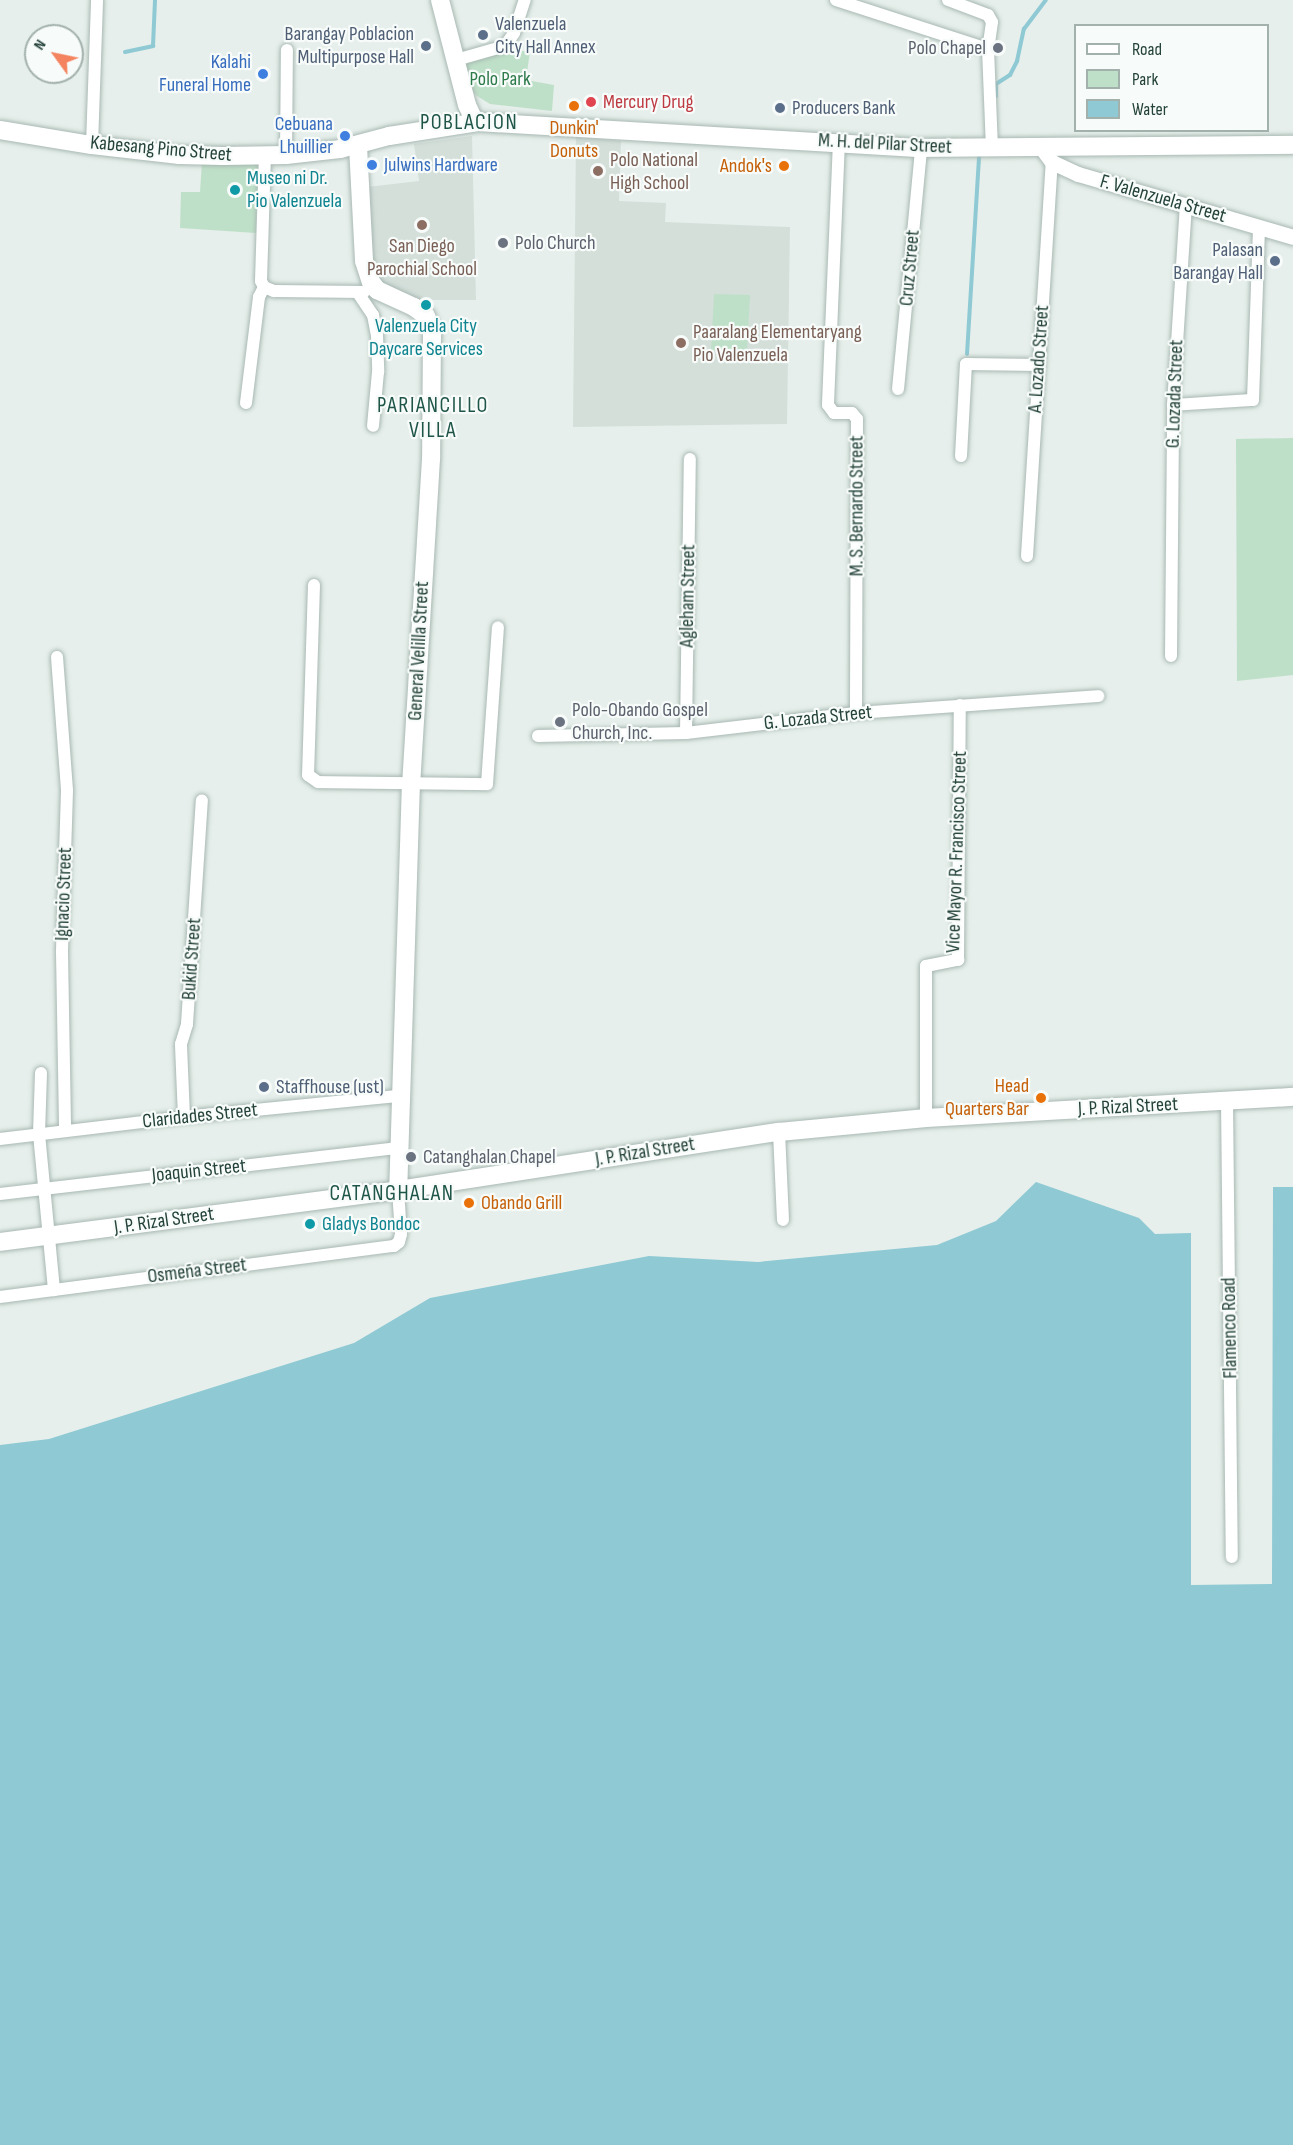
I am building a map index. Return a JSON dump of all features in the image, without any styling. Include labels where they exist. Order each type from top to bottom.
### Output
[{"type":"main road","points":[[440,0],[469,112],[478,122]]},
{"type":"main road","name":"M. H. del Pilar Street","points":[[358,147],[366,141],[389,136],[478,122],[921,147],[1293,145]]},
{"type":"main road","name":"Kabesang Pino Street","points":[[0,130],[92,145],[178,155],[265,156],[358,147]]},
{"type":"main road","points":[[358,147],[364,261],[377,290]]},
{"type":"main road","name":"General Velilla Street","points":[[377,290],[414,307],[426,316],[432,330],[430,459],[411,782],[399,1096],[398,1190]]},
{"type":"main road","name":"J. P. Rizal Street","points":[[0,1242],[398,1190],[779,1132],[926,1118],[1293,1097]]},
{"type":"street","points":[[92,145],[97,0]]},
{"type":"street","points":[[456,60],[505,46],[514,33],[525,0]]},
{"type":"street","points":[[836,0],[988,49]]},
{"type":"street","points":[[948,0],[990,18],[992,26],[988,49],[992,148]]},
{"type":"street","points":[[286,155],[287,50]]},
{"type":"street","name":"M. S. Bernardo Street","points":[[839,141],[828,405],[834,413],[852,413],[857,419],[856,713]]},
{"type":"street","name":"Cruz Street","points":[[898,389],[921,147]]},
{"type":"street","name":"F. Valenzuela Street","points":[[1041,147],[1052,162],[1078,174],[1293,237]]},
{"type":"street","points":[[265,156],[261,281],[264,287],[274,291],[358,293],[377,290]]},
{"type":"street","name":"A. Lozado Street","points":[[1027,556],[1052,162]]},
{"type":"street","name":"G. Lozada Street","points":[[1171,656],[1173,405],[1186,206]]},
{"type":"street","points":[[1173,405],[1253,400],[1259,227]]},
{"type":"street","points":[[246,403],[259,297],[264,287]]},
{"type":"street","points":[[358,293],[373,315],[377,335],[378,372],[373,426]]},
{"type":"street","points":[[961,456],[966,364],[1039,365]]},
{"type":"street","name":"Agleham Street","points":[[686,733],[690,459]]},
{"type":"street","points":[[314,585],[308,775],[318,782],[487,784],[498,627]]},
{"type":"street","name":"Ignacio Street","points":[[57,657],[67,791],[62,953],[65,1131]]},
{"type":"street","name":"G. Lozada Street","points":[[538,736],[686,733],[856,713],[1098,696]]},
{"type":"street","name":"Vice Mayor R. Francisco Street","points":[[926,1118],[926,966],[958,960],[960,705]]},
{"type":"street","name":"Bukid Street","points":[[184,1117],[181,1044],[187,1024],[202,801]]},
{"type":"street","points":[[41,1073],[39,1134],[54,1290]]},
{"type":"street","name":"Claridades Street","points":[[0,1139],[184,1117],[399,1096]]},
{"type":"street","name":"Flamenco Road","points":[[1227,1100],[1232,1557]]},
{"type":"street","points":[[779,1132],[783,1220]]},
{"type":"street","name":"Joaquin Street","points":[[0,1194],[398,1148]]},
{"type":"street","name":"Osmeña Street","points":[[0,1297],[394,1246],[399,1242],[400,1234],[398,1190]]},
{"type":"shaded area","name":"San Diego Parochial School","points":[[472,136],[476,300],[411,300],[380,282],[371,264],[367,187],[419,181],[414,144]]},
{"type":"shaded area","name":"Paaralang Elementaryang Pio Valenzuela","points":[[576,137],[621,141],[619,201],[666,203],[665,222],[790,227],[787,424],[573,427]]},
{"type":"green space","name":"Polo Park","points":[[505,51],[530,51],[526,80],[554,85],[552,111],[490,104],[477,96],[470,88],[465,62]]},
{"type":"green space","name":"Museo ni Dr. Pio Valenzuela","points":[[202,161],[258,162],[256,233],[180,228],[181,192],[200,192]]},
{"type":"green space","points":[[714,294],[750,295],[747,351],[711,350]]},
{"type":"green space","points":[[1293,438],[1293,675],[1237,681],[1236,439]]},
{"type":"water","points":[[1036,1182],[1139,1218],[1155,1234],[1191,1233],[1191,1585],[1272,1584],[1273,1187],[1293,1187],[1293,2145],[0,2145],[0,1445],[49,1439],[354,1343],[430,1298],[649,1256],[758,1262],[937,1245],[996,1221]]},
{"type":"waterway","points":[[125,52],[153,46],[155,0]]},
{"type":"waterway","points":[[996,96],[996,84],[1010,75],[1017,61],[1024,29],[1046,0]]},
{"type":"waterway","points":[[967,354],[979,157]]},
{"type":"place","name":"Valenzuela City Hall Annex","points":[[483,35]]},
{"type":"place","name":"Barangay Poblacion Multipurpose Hall","points":[[426,46]]},
{"type":"place","name":"Polo Chapel","points":[[998,48]]},
{"type":"place","name":"Kalahi Funeral Home","points":[[263,74]]},
{"type":"place","name":"Mercury Drug","points":[[591,102]]},
{"type":"place","name":"Dunkin' Donuts","points":[[574,106]]},
{"type":"place","name":"Producers Bank","points":[[780,108]]},
{"type":"place","name":"Cebuana Lhuillier","points":[[345,136]]},
{"type":"place","name":"Julwins Hardware","points":[[372,165]]},
{"type":"place","name":"Andok's","points":[[784,166]]},
{"type":"place","name":"Polo National High School","points":[[598,171]]},
{"type":"place","name":"Museo ni Dr. Pio Valenzuela","points":[[235,190]]},
{"type":"place","name":"San Diego Parochial School","points":[[422,225]]},
{"type":"place","name":"Polo Church","points":[[503,243]]},
{"type":"place","name":"Palasan Barangay Hall","points":[[1275,261]]},
{"type":"place","name":"Valenzuela City Daycare Services","points":[[426,305]]},
{"type":"place","name":"Paaralang Elementaryang Pio Valenzuela","points":[[681,343]]},
{"type":"place","name":"Polo-Obando Gospel Church, Inc.","points":[[560,722]]},
{"type":"place","name":"Staffhouse (ust)","points":[[264,1087]]},
{"type":"place","name":"Head Quarters Bar","points":[[1041,1098]]},
{"type":"place","name":"Catanghalan Chapel","points":[[411,1157]]},
{"type":"place","name":"Obando Grill","points":[[469,1203]]},
{"type":"place","name":"Gladys Bondoc","points":[[310,1224]]},
{"type":"district","name":"POBLACION","points":[[469,123]]},
{"type":"district","name":"PARIANCILLO VILLA","points":[[433,418]]},
{"type":"district","name":"CATANGHALAN","points":[[392,1194]]}]
